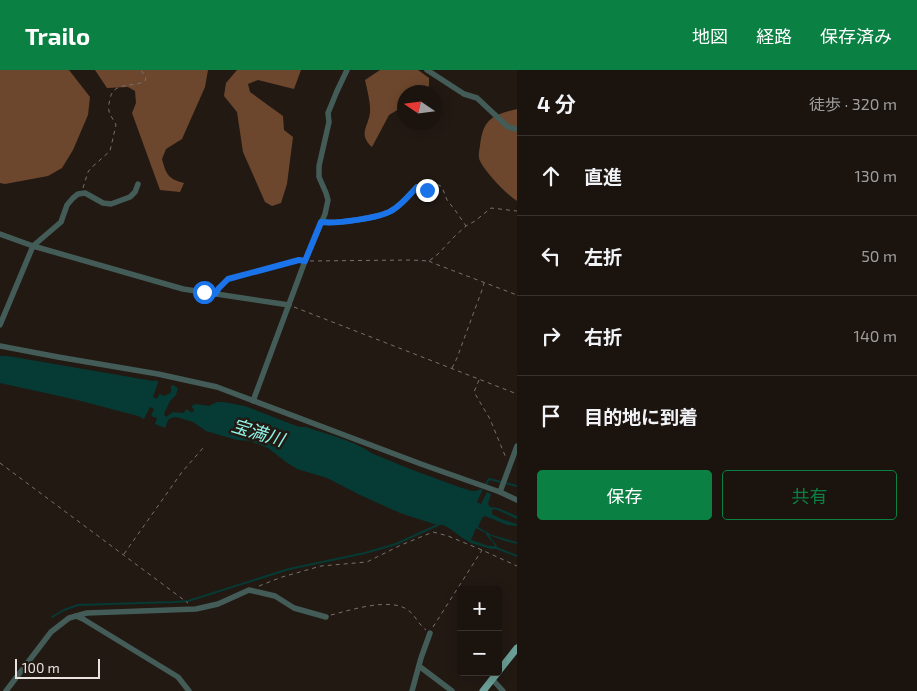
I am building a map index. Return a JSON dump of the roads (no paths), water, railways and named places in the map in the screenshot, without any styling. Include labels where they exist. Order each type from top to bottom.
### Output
[{"type":"main road","points":[[502,667],[517,648]]},
{"type":"main road","points":[[483,691],[495,676]]},
{"type":"street","points":[[253,400],[305,261],[325,214],[328,200],[319,177],[322,151],[329,122],[328,113],[348,70]]},
{"type":"street","points":[[427,70],[464,94],[477,98],[508,127],[517,128]]},
{"type":"street","points":[[0,326],[34,246],[61,222],[67,205],[73,198],[78,194],[90,195],[111,204],[130,197],[135,192],[138,184]]},
{"type":"street","points":[[321,222],[349,221],[384,215],[401,204],[417,187]]},
{"type":"street","points":[[0,234],[34,246],[183,289],[289,305]]},
{"type":"street","points":[[0,346],[158,374],[217,387],[517,500]]},
{"type":"street","points":[[500,492],[517,446]]},
{"type":"street","points":[[6,691],[51,632],[69,618],[87,613],[196,609],[218,604],[249,590],[275,596],[294,608],[326,617]]},
{"type":"street","points":[[76,616],[178,676],[189,691]]},
{"type":"street","points":[[412,691],[430,633]]},
{"type":"street","points":[[419,666],[452,691]]},
{"type":"street","points":[[492,679],[503,691]]},
{"type":"water","name":"宝満川","points":[[0,356],[8,356],[153,381],[157,380],[158,383],[153,397],[157,399],[159,394],[165,396],[169,394],[173,385],[178,388],[176,395],[170,401],[164,414],[166,417],[173,412],[184,413],[186,409],[193,412],[194,410],[191,406],[196,404],[209,406],[217,402],[223,402],[245,406],[291,424],[306,427],[349,442],[410,469],[459,487],[472,491],[483,489],[477,502],[481,504],[487,492],[491,494],[488,504],[490,507],[498,508],[517,516],[517,519],[495,509],[492,510],[492,514],[517,524],[517,526],[507,525],[485,516],[478,527],[492,535],[517,542],[517,544],[489,535],[497,547],[517,555],[517,557],[496,549],[471,543],[443,525],[400,513],[327,478],[297,469],[268,448],[250,441],[237,440],[206,431],[193,422],[176,417],[168,420],[165,428],[155,424],[157,418],[151,416],[154,409],[150,407],[144,419],[77,400],[0,383]],"holes":[[[476,528],[486,533],[495,546],[471,540]]]},
{"type":"waterway","points":[[486,484],[489,479],[517,486]]},
{"type":"waterway","points":[[52,617],[78,605],[188,601],[289,569],[365,553],[396,544],[440,524]]}]
